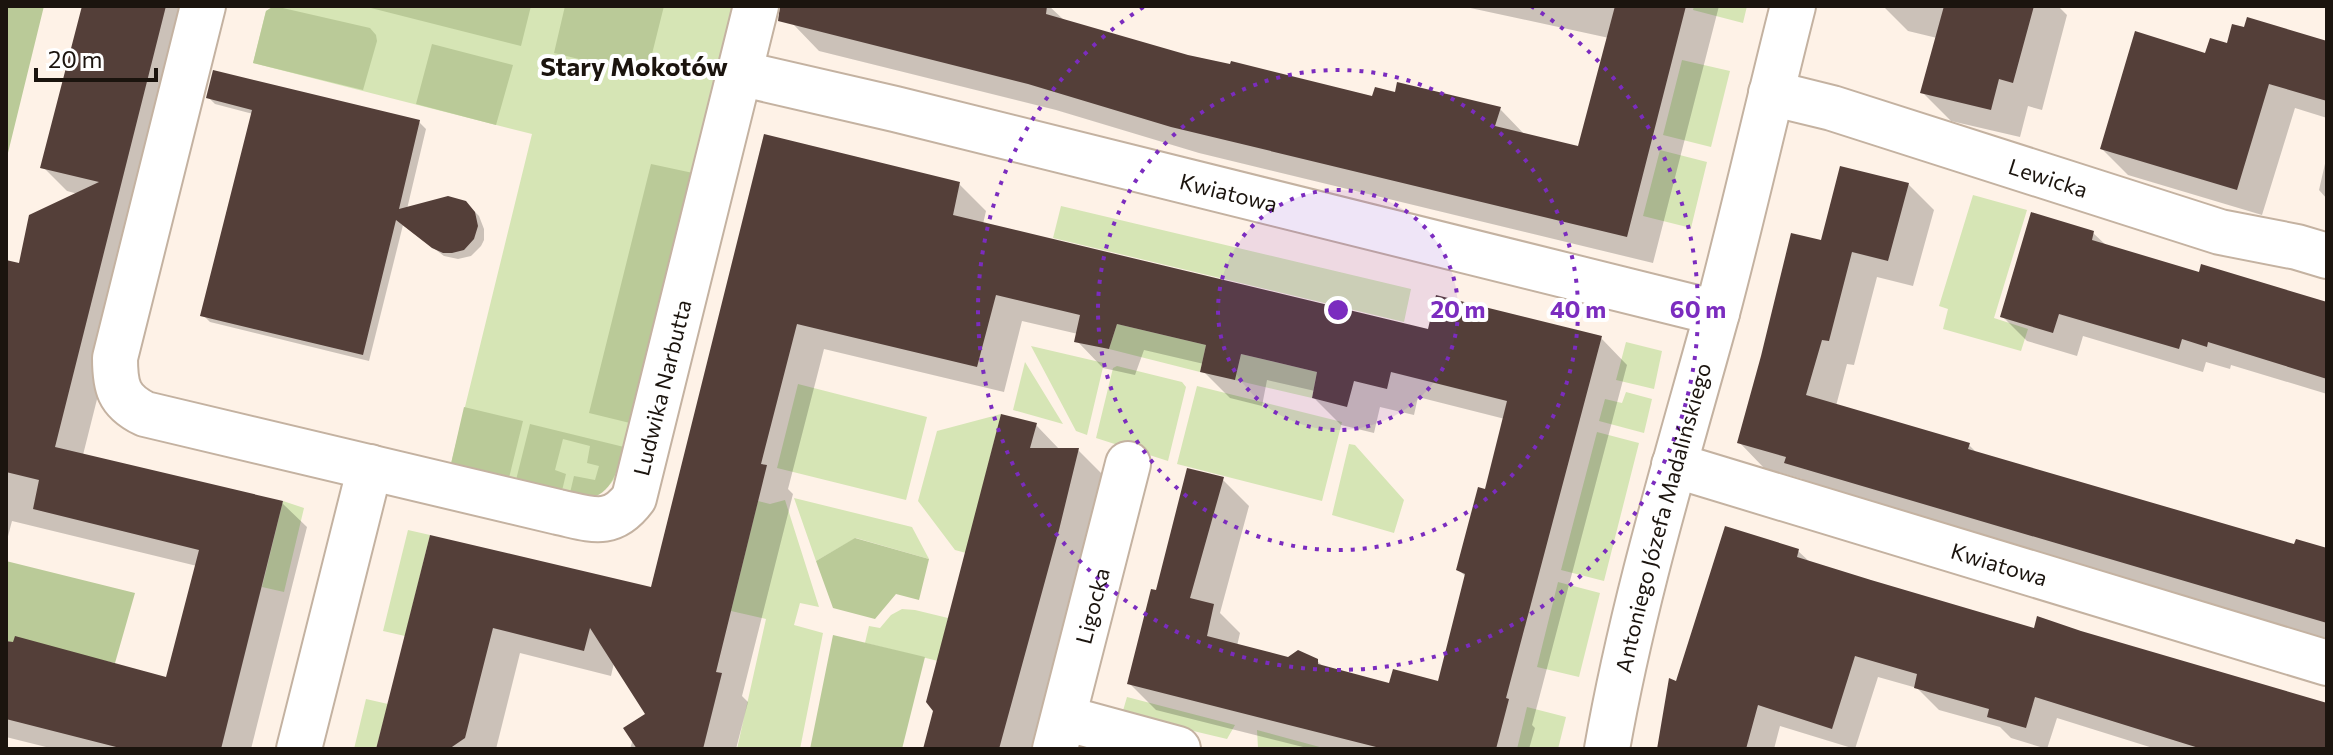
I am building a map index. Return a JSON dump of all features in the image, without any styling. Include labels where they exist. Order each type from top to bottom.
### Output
[{"type":"street","name":"Ludwika Narbutta","points":[[203,6],[115,358],[117,388],[134,409],[145,414],[588,519],[616,516],[634,498],[756,6]]},
{"type":"street","name":"Antoniego Józefa Madalińskiego","points":[[1607,749],[1619,678],[1717,313],[1793,6]]},
{"type":"street","name":"Kwiatowa","points":[[739,73],[1717,313]]},
{"type":"street","name":"Lewicka","points":[[1771,93],[1832,108],[2220,232],[2327,256]]},
{"type":"street","name":"Ligocka","points":[[1060,734],[1128,464]]},
{"type":"street","name":"Kwiatowa","points":[[1674,465],[2327,663]]},
{"type":"street","points":[[299,749],[370,467]]},
{"type":"street","points":[[1060,734],[1178,749]]},
{"type":"green space","points":[[6,6],[44,6],[6,161]]},
{"type":"green space","points":[[274,6],[734,6],[618,474],[602,492],[579,500],[450,468],[532,134],[253,63],[266,11]]},
{"type":"green space","points":[[274,6],[370,28],[377,41],[363,90],[253,63],[266,11]]},
{"type":"green space","points":[[363,6],[531,6],[521,46]]},
{"type":"green space","points":[[565,6],[664,6],[645,75],[554,53]]},
{"type":"green space","points":[[1694,6],[1747,6],[1743,23],[1693,10]]},
{"type":"green space","points":[[432,44],[513,65],[496,125],[416,104]]},
{"type":"green space","points":[[1682,60],[1730,71],[1711,147],[1663,135]]},
{"type":"green space","points":[[1660,150],[1707,162],[1691,228],[1643,216]]},
{"type":"green space","points":[[651,164],[693,173],[630,423],[589,413]]},
{"type":"green space","points":[[1973,195],[2027,210],[1994,318],[2028,329],[2021,351],[1943,329],[1948,309],[1939,306]]},
{"type":"green space","points":[[1061,206],[1411,289],[1404,322],[1053,238]]},
{"type":"green space","points":[[1117,324],[1206,345],[1200,372],[1109,349]]},
{"type":"green space","points":[[1626,342],[1662,351],[1654,389],[1616,380]]},
{"type":"green space","points":[[1031,346],[1104,363],[1087,435],[1076,431]]},
{"type":"green space","points":[[1241,354],[1317,372],[1312,398],[1235,380]]},
{"type":"green space","points":[[1025,362],[1063,424],[1013,410]]},
{"type":"green space","points":[[1117,366],[1182,382],[1186,387],[1168,461],[1096,438],[1113,368]]},
{"type":"green space","points":[[798,384],[927,417],[906,500],[777,468]]},
{"type":"green space","points":[[1197,386],[1342,422],[1322,501],[1177,464]]},
{"type":"green space","points":[[1626,392],[1652,399],[1644,433],[1599,421],[1605,399],[1622,403]]},
{"type":"green space","points":[[464,407],[523,421],[508,482],[450,468]]},
{"type":"green space","points":[[1001,414],[966,553],[955,550],[918,501],[937,431]]},
{"type":"green space","points":[[530,424],[624,447],[608,487],[592,497],[569,497],[574,476],[595,480],[599,466],[587,463],[590,446],[563,439],[555,470],[566,474],[561,495],[515,484]]},
{"type":"green space","points":[[1597,432],[1639,443],[1604,581],[1561,570]]},
{"type":"green space","points":[[1349,444],[1355,445],[1404,500],[1394,533],[1332,515]]},
{"type":"green space","points":[[794,498],[912,527],[929,559],[856,538],[816,561]]},
{"type":"green space","points":[[785,500],[819,607],[800,603],[794,625],[823,633],[800,749],[737,749],[766,619],[731,611],[758,501],[770,504]]},
{"type":"green space","points":[[283,501],[304,508],[284,592],[262,587]]},
{"type":"green space","points":[[408,530],[430,535],[405,636],[383,631]]},
{"type":"green space","points":[[855,538],[929,559],[919,600],[896,594],[875,619],[833,608],[816,561]]},
{"type":"green space","points":[[6,561],[135,593],[115,663],[6,641]]},
{"type":"green space","points":[[1558,582],[1600,593],[1579,677],[1537,667]]},
{"type":"green space","points":[[902,609],[948,618],[938,661],[865,643],[869,626],[880,628],[891,615]]},
{"type":"green space","points":[[833,635],[925,657],[902,749],[810,749]]},
{"type":"green space","points":[[1127,697],[1235,725],[1227,739],[1122,714]]},
{"type":"green space","points":[[366,699],[388,704],[376,749],[354,749]]},
{"type":"green space","points":[[1527,707],[1566,717],[1558,749],[1517,749]]},
{"type":"green space","points":[[1257,730],[1327,749],[1258,748]]},
{"type":"building","points":[[82,6],[166,6],[55,447],[283,501],[221,749],[124,749],[6,719],[6,641],[13,642],[15,636],[166,677],[199,550],[33,509],[39,480],[6,472],[6,260],[19,263],[29,215],[99,182],[40,168]]},
{"type":"building","points":[[780,6],[1047,6],[1046,14],[1188,55],[1230,64],[1231,61],[1372,96],[1375,87],[1395,92],[1397,82],[1501,107],[1495,126],[1578,146],[1615,6],[1686,6],[1627,237],[1171,127],[1028,84],[778,21]]},
{"type":"building","points":[[1944,6],[2034,6],[2013,83],[1999,79],[1991,110],[1920,93]]},
{"type":"building","points":[[2247,17],[2327,41],[2327,101],[2269,84],[2237,190],[2100,149],[2135,31],[2205,53],[2210,38],[2227,43],[2232,24],[2244,27]]},
{"type":"building","points":[[213,70],[420,120],[399,209],[448,196],[466,201],[475,212],[478,226],[474,239],[464,250],[452,253],[432,248],[396,220],[363,355],[200,316],[252,110],[206,98]]},
{"type":"building","points":[[764,134],[960,182],[953,215],[1428,329],[1436,295],[1602,336],[1506,698],[1509,699],[1496,749],[1384,749],[1127,684],[1151,589],[1156,590],[1187,468],[1224,477],[1190,598],[1214,604],[1207,636],[1288,657],[1298,650],[1318,659],[1318,664],[1389,683],[1393,669],[1438,681],[1465,574],[1456,570],[1478,487],[1485,489],[1507,401],[1391,372],[1387,389],[1354,381],[1347,407],[1312,398],[1317,372],[1241,354],[1235,380],[1200,372],[1206,345],[1117,324],[1109,349],[1074,342],[1080,315],[996,295],[977,367],[797,324],[761,464],[767,465],[716,672],[722,673],[703,749],[637,749],[623,728],[645,714],[590,628],[584,651],[493,628],[465,738],[449,749],[376,749],[430,535],[651,587]]},
{"type":"building","points":[[1840,166],[1909,183],[1888,261],[1852,252],[1829,341],[1822,340],[1806,395],[1970,443],[1968,449],[2294,544],[2296,539],[2327,548],[2327,623],[1784,463],[1786,457],[1737,443],[1791,233],[1821,240]]},
{"type":"building","points":[[2031,212],[2094,231],[2092,240],[2199,272],[2201,264],[2327,302],[2327,379],[2208,342],[2207,347],[2182,339],[2179,349],[2059,314],[2053,333],[2000,317]]},
{"type":"building","points":[[1001,414],[1037,423],[1030,448],[1079,448],[999,749],[923,749],[933,711],[926,702]]},
{"type":"building","points":[[1725,526],[1799,549],[1797,557],[2034,628],[2037,616],[2327,703],[2327,749],[2202,749],[2035,697],[2026,728],[1987,717],[1989,709],[1914,688],[1917,674],[1855,656],[1832,729],[1758,705],[1746,749],[1657,749],[1669,678],[1676,681]]},
{"type":"district","name":"Stary Mokotów","points":[[634,65]]}]
